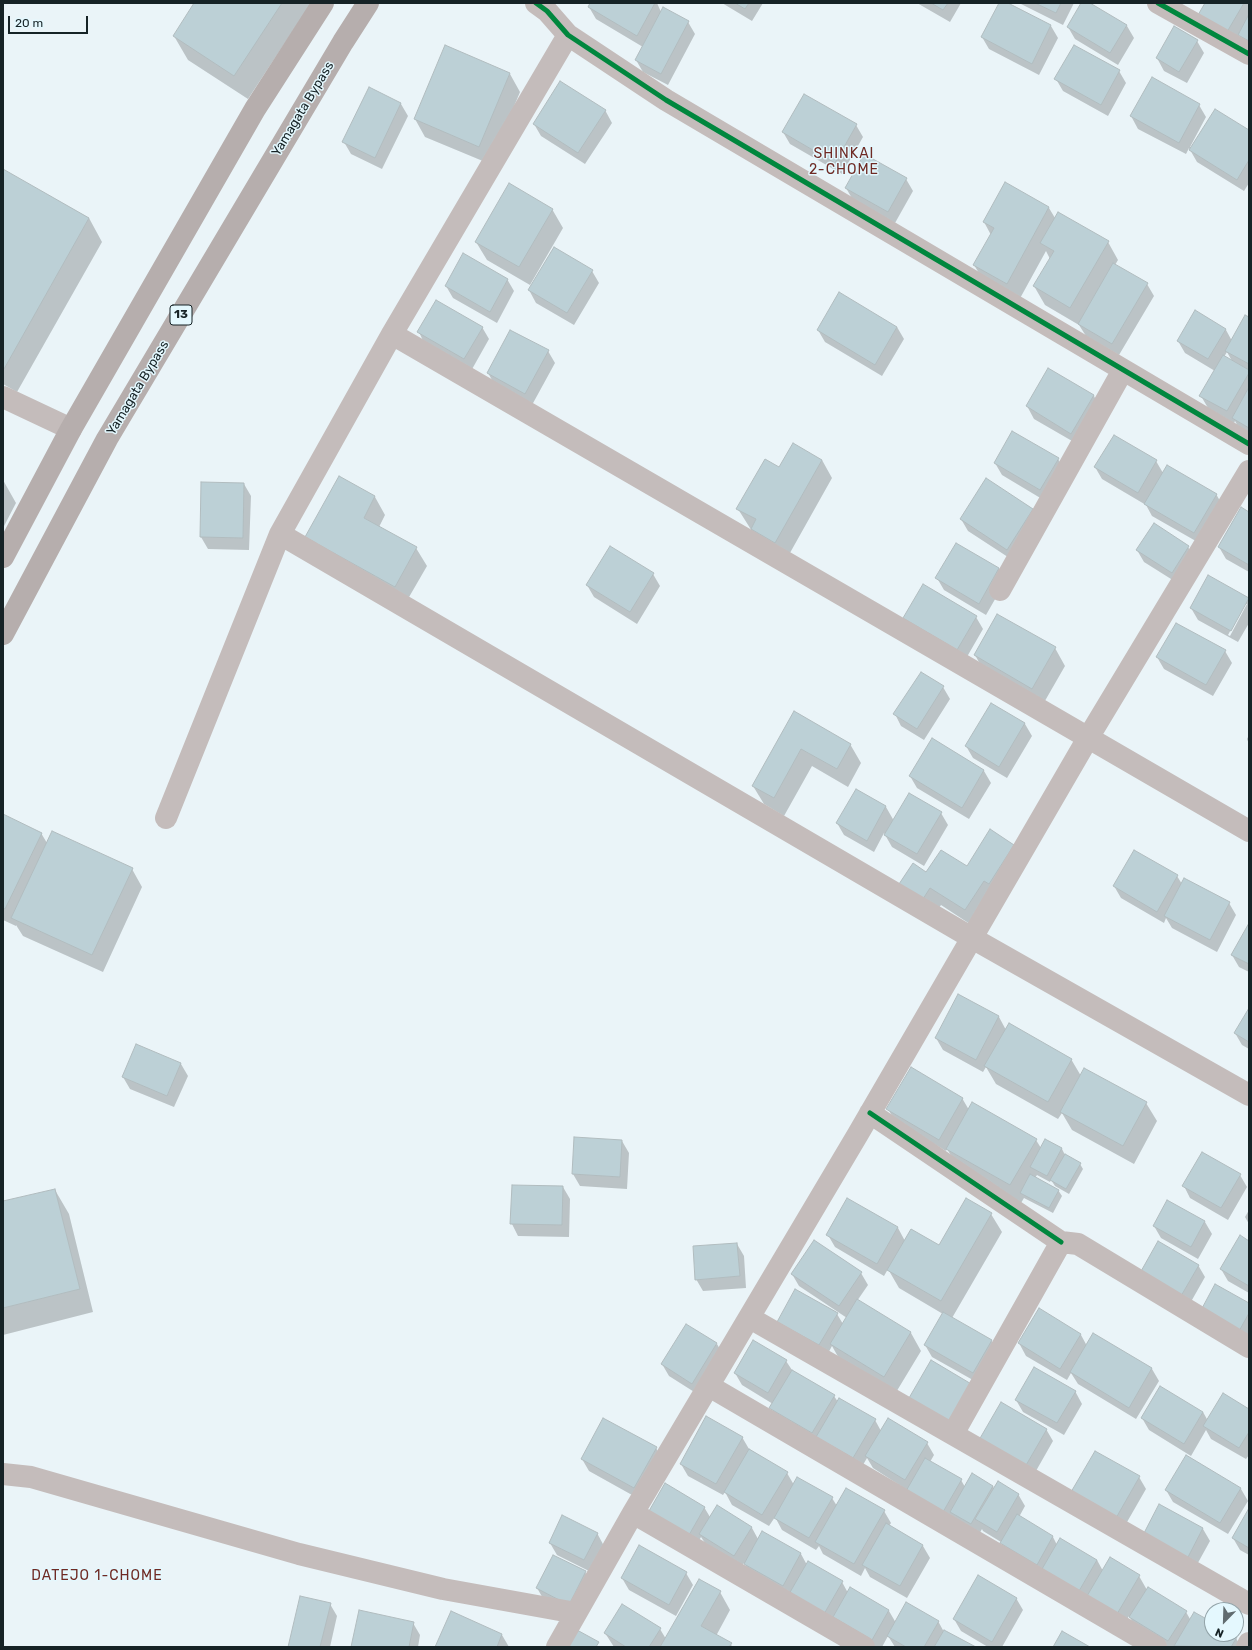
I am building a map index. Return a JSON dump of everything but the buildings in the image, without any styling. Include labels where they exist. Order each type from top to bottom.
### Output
[{"type":"highway","points":[[3,557],[71,429],[255,109],[323,3]]},
{"type":"highway","name":"Yamagata Bypass","points":[[3,634],[107,439],[339,48],[368,3]]},
{"type":"street","points":[[1163,4],[1249,54]]},
{"type":"street","points":[[545,6],[568,35],[666,100],[1249,444]]},
{"type":"street","points":[[166,818],[280,534],[392,334],[568,35]]},
{"type":"street","points":[[392,334],[1249,831]]},
{"type":"street","points":[[1000,590],[1124,370]]},
{"type":"street","points":[[3,396],[71,429]]},
{"type":"street","points":[[557,1647],[633,1512],[750,1318],[1088,738],[1249,471]]},
{"type":"street","points":[[280,534],[972,938],[1249,1095]]},
{"type":"street","points":[[870,1113],[1061,1242],[1078,1244],[1249,1347]]},
{"type":"street","points":[[953,1434],[1061,1242]]},
{"type":"street","points":[[750,1318],[1249,1604]]},
{"type":"street","points":[[709,1386],[1156,1647]]},
{"type":"street","points":[[3,1474],[31,1477],[299,1554],[442,1588],[576,1613]]},
{"type":"street","points":[[633,1512],[864,1647]]},
{"type":"street","points":[[1247,1647],[1249,1643]]},
{"type":"cycle path","points":[[536,3],[547,11],[568,35],[666,100],[1249,444]]},
{"type":"cycle path","points":[[1158,3],[1249,54]]},
{"type":"cycle path","points":[[870,1113],[1061,1242]]},
{"type":"district","name":"SHINKAI 2-CHOME","points":[[844,162]]},
{"type":"district","name":"DATEJO 1-CHOME","points":[[97,1576]]}]
